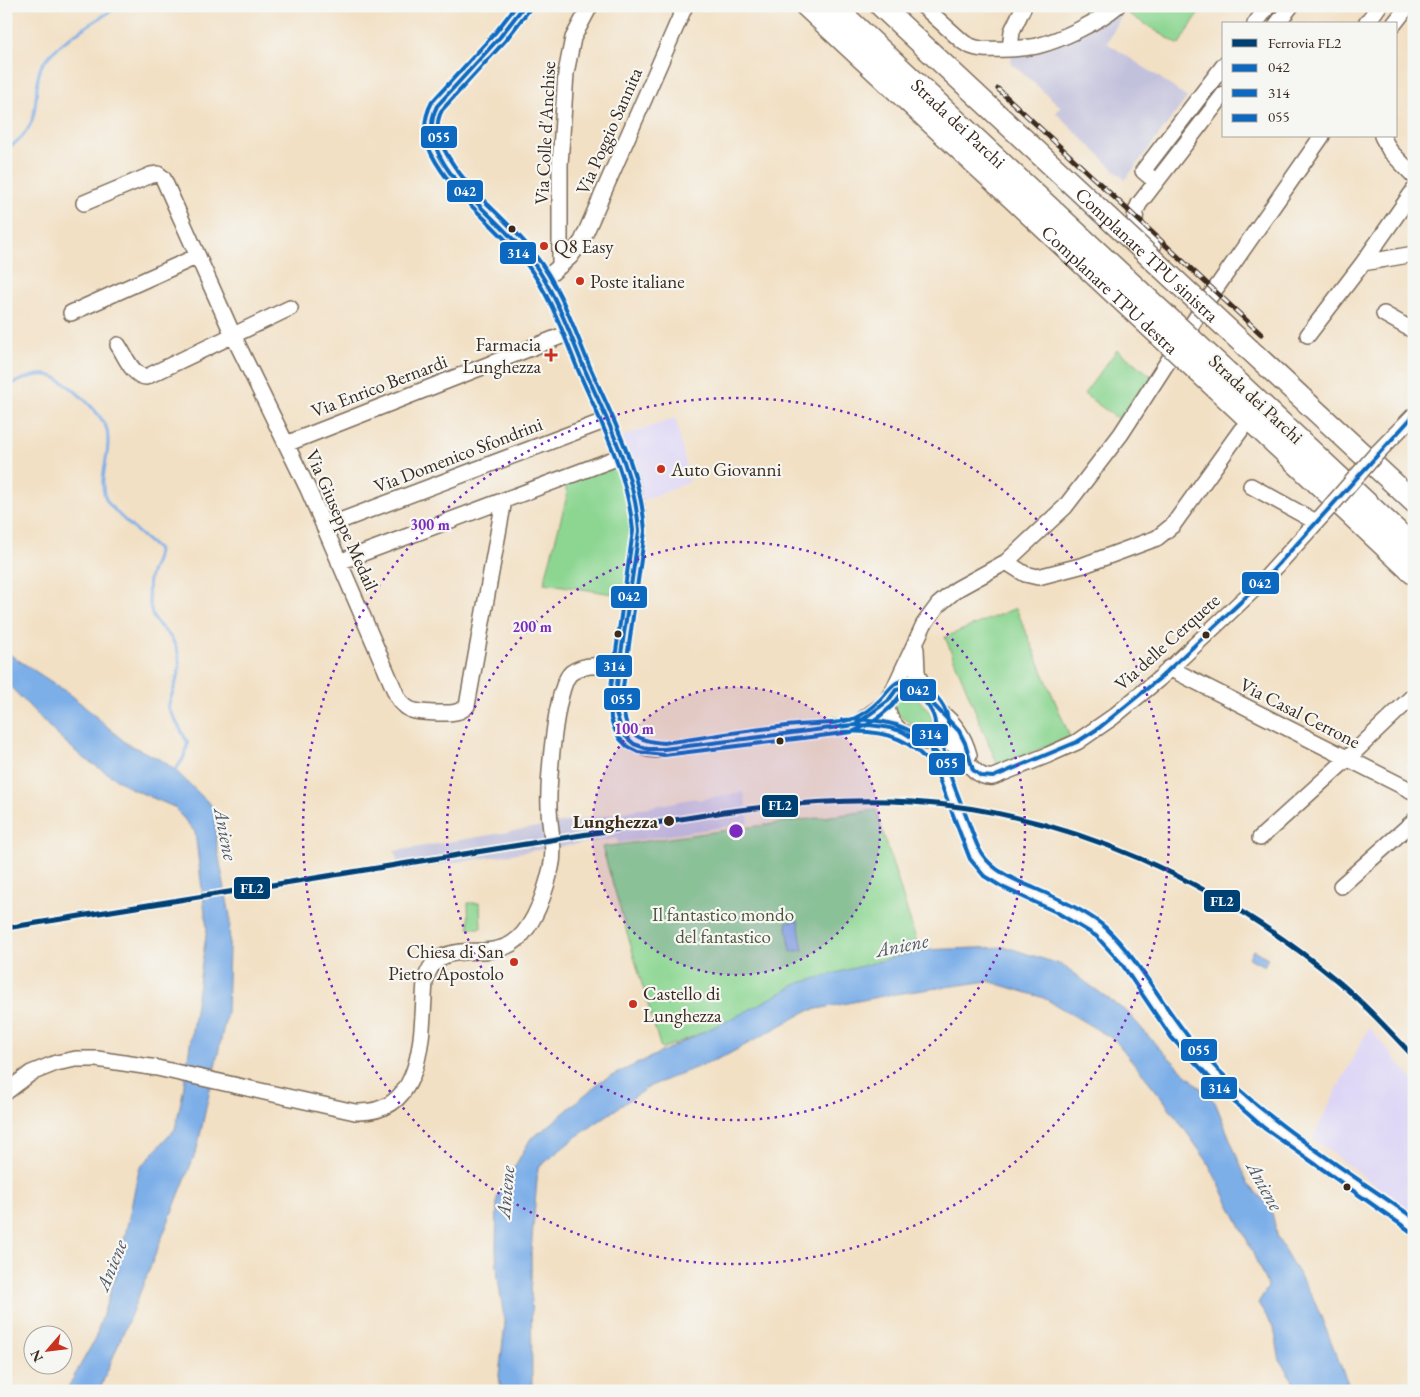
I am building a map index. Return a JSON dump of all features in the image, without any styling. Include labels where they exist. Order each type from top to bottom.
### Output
[{"type":"highway","points":[[806,6],[1013,164]]},
{"type":"highway","name":"Strada dei Parchi","points":[[834,6],[1013,164],[1233,369],[1414,529]]},
{"type":"highway","name":"Strada dei Parchi","points":[[853,6],[1013,164]]},
{"type":"highway","name":"Complanare TPU sinistra","points":[[881,6],[1013,164],[1233,369],[1414,502]]},
{"type":"highway","points":[[1233,369],[1414,574]]},
{"type":"highway","name":"Strada dei Parchi","points":[[1233,369],[1414,547]]},
{"type":"street","points":[[524,6],[500,37],[437,106],[432,116],[431,131],[437,152],[450,172],[521,248],[544,280],[607,420],[635,492],[639,531],[619,668],[616,699],[618,722],[626,736],[634,744],[641,748],[664,750],[855,725],[883,728],[905,734]]},
{"type":"street","name":"Via Colle d'Anchise","points":[[560,266],[560,165],[565,88],[573,38],[590,6]]},
{"type":"street","name":"Via Poggio Sannita","points":[[544,280],[577,250],[685,6]]},
{"type":"street","points":[[924,6],[963,42],[971,47],[985,50],[1032,47],[1046,43],[1090,24],[1117,6]]},
{"type":"street","points":[[1010,49],[1012,31],[1024,6]]},
{"type":"street","points":[[1256,22],[1268,6]]},
{"type":"street","points":[[1279,22],[1291,6]]},
{"type":"street","points":[[1367,22],[1379,6]]},
{"type":"street","points":[[1396,22],[1408,6]]},
{"type":"street","points":[[1156,182],[1143,171],[1222,67]]},
{"type":"street","points":[[1208,301],[1142,236],[1135,220],[1136,211],[1156,182],[1222,97]]},
{"type":"street","points":[[942,769],[919,742],[905,734],[888,716],[889,698],[930,614],[948,596],[964,585],[1006,562],[1065,506],[1122,434],[1208,301],[1321,138]]},
{"type":"street","points":[[1383,138],[1391,153],[1414,176]]},
{"type":"street","name":"Via Giuseppe Medail","points":[[84,203],[151,175],[160,175],[163,178],[233,335],[324,527],[400,702],[406,707],[416,711],[460,711],[468,703],[504,500]]},
{"type":"street","points":[[1308,335],[1363,263],[1414,190]]},
{"type":"street","points":[[1363,263],[1414,254]]},
{"type":"street","points":[[71,313],[198,256]]},
{"type":"street","points":[[118,345],[136,373],[140,377],[146,377],[290,308]]},
{"type":"street","points":[[1384,314],[1414,331]]},
{"type":"street","name":"Via Enrico Bernardi","points":[[286,444],[569,333]]},
{"type":"street","name":"Via delle Cerquete","points":[[974,771],[982,776],[993,777],[1076,742],[1113,717],[1265,579],[1414,415]]},
{"type":"street","name":"Via Domenico Sfondrini","points":[[324,527],[607,420]]},
{"type":"street","points":[[1006,562],[1025,574],[1038,576],[1084,565],[1157,538],[1173,525],[1241,430]]},
{"type":"street","points":[[339,562],[622,456]]},
{"type":"street","points":[[1251,486],[1316,522]]},
{"type":"street","points":[[916,642],[916,665],[925,694],[943,720],[943,728],[938,735],[936,746],[942,769],[976,857],[991,874],[1059,906],[1105,935],[1126,959],[1173,1029],[1200,1061],[1233,1094],[1272,1126],[1414,1226]]},
{"type":"street","points":[[6,1092],[31,1073],[56,1062],[98,1059],[157,1068],[226,1085],[355,1112],[367,1112],[378,1109],[394,1100],[408,1085],[417,1066],[420,1051],[425,982],[436,959],[447,954],[502,948],[522,936],[534,916],[552,861],[549,809],[554,743],[561,696],[566,680],[574,671],[588,666],[603,665],[619,668]]},
{"type":"street","name":"Via Casal Cerrone","points":[[1169,668],[1414,792]]},
{"type":"street","points":[[855,725],[898,689],[908,686],[925,694]]},
{"type":"street","points":[[1260,838],[1347,759],[1414,694]]},
{"type":"street","points":[[938,711],[949,719],[960,734],[968,749],[974,771]]},
{"type":"street","points":[[919,742],[925,742],[938,735],[947,737],[974,771]]},
{"type":"street","points":[[1341,886],[1414,821]]},
{"type":"shaded area","points":[[1124,11],[1107,43],[1187,98],[1125,180],[1056,113],[1061,107],[1011,63],[1010,56],[1032,55]]},
{"type":"shaded area","points":[[676,418],[689,482],[643,501],[621,437]]},
{"type":"shaded area","points":[[744,792],[749,823],[618,843],[617,838],[399,871],[395,851],[696,798],[697,800]]},
{"type":"shaded area","points":[[1369,1027],[1414,1082],[1414,1214],[1312,1138]]},
{"type":"green space","points":[[1129,6],[1203,6],[1179,45],[1124,11]]},
{"type":"green space","points":[[1117,350],[1154,378],[1122,422],[1084,394]]},
{"type":"green space","points":[[619,460],[636,528],[626,596],[544,583],[567,496],[565,481]]},
{"type":"green space","points":[[1016,608],[1070,737],[998,766],[945,637]]},
{"type":"green space","points":[[909,694],[925,706],[932,716],[934,725],[930,730],[921,730],[896,713],[895,703],[897,700]]},
{"type":"green space","name":"Il fantastico mondo del fantastico","points":[[876,810],[919,949],[661,1049],[602,847]]},
{"type":"green space","points":[[468,903],[480,903],[481,928],[469,928]]},
{"type":"water","points":[[6,652],[70,694],[126,743],[163,761],[214,808],[217,847],[230,916],[227,1012],[197,1149],[99,1391],[66,1391],[95,1339],[119,1265],[139,1169],[175,1129],[183,1092],[207,929],[195,832],[174,807],[132,789],[82,757],[54,732],[6,682]]},
{"type":"water","points":[[798,920],[803,950],[791,952],[786,922]]},
{"type":"water","name":"Aniene","points":[[1006,947],[1062,965],[1128,1013],[1158,1047],[1215,1102],[1248,1184],[1271,1208],[1278,1239],[1315,1302],[1351,1391],[1300,1391],[1280,1361],[1274,1328],[1258,1303],[1268,1287],[1242,1229],[1207,1161],[1163,1099],[1115,1040],[1044,998],[988,981],[888,995],[807,1011],[727,1055],[648,1087],[576,1137],[538,1168],[531,1251],[532,1391],[501,1391],[499,1375],[505,1324],[496,1251],[497,1198],[531,1138],[545,1129],[601,1081],[741,1014],[799,983],[921,950]]},
{"type":"water","points":[[1253,950],[1268,958],[1264,966],[1249,958]]},
{"type":"waterway","points":[[6,149],[22,137],[31,123],[35,107],[38,76],[42,65],[49,56],[67,39],[119,6]]},
{"type":"waterway","points":[[6,385],[37,375],[54,377],[81,396],[106,427],[108,432],[108,449],[103,478],[106,499],[122,518],[158,550],[149,581],[149,600],[153,618],[171,638],[179,655],[177,681],[168,707],[188,743],[183,759],[174,772]]},
{"type":"railway","points":[[998,89],[1261,334]]},
{"type":"rail line","name":"FL2","points":[[6,928],[724,812],[818,802],[912,802],[971,809],[1029,820],[1085,837],[1140,859],[1194,884],[1245,914],[1294,947],[1340,983],[1414,1057]]},
{"type":"transit line","name":"314","points":[[516,6],[495,33],[432,102],[427,115],[425,134],[431,153],[440,169],[463,197],[514,248],[542,287],[604,429],[626,489],[633,531],[610,694],[611,719],[620,739],[628,747],[638,752],[664,755],[852,732],[880,716],[892,706],[902,693],[908,693],[920,698],[930,709],[935,722],[935,728],[930,735],[930,746],[936,771],[970,859],[984,876],[1002,887],[1056,912],[1096,936],[1121,963],[1171,1037],[1225,1094],[1264,1128],[1410,1231]]},
{"type":"transit line","name":"042","points":[[524,6],[500,37],[437,106],[432,124],[434,141],[441,159],[452,176],[524,251],[546,283],[553,295],[611,429],[626,469],[632,489],[639,531],[619,668],[616,713],[623,734],[634,744],[648,749],[664,749],[855,725],[888,701],[896,690],[910,687],[916,688],[925,696],[959,731],[965,743],[973,770],[981,776],[993,777],[1077,742],[1099,728],[1160,678],[1265,579],[1414,415]]},
{"type":"transit line","name":"055","points":[[529,10],[505,41],[442,110],[438,120],[438,130],[444,149],[453,164],[475,191],[524,241],[552,281],[617,427],[632,467],[638,488],[645,531],[622,694],[624,715],[630,730],[643,739],[664,743],[764,729],[841,722],[855,718],[865,712],[877,703],[890,688],[902,680],[913,681],[928,689],[937,698],[946,712],[948,724],[943,743],[947,766],[976,842],[987,860],[1005,875],[1052,896],[1099,922],[1120,942],[1144,973],[1188,1037],[1225,1076],[1250,1099],[1303,1141],[1414,1218]]},
{"type":"transit line","name":"055","points":[[842,720],[876,721],[905,728],[930,745],[950,773]]},
{"type":"transit line","name":"042","points":[[842,726],[887,727],[901,731],[922,742],[931,740],[940,733]]},
{"type":"transit line","name":"314","points":[[842,732],[873,732],[899,739],[921,754],[940,779]]},
{"type":"place","name":"Q8 Easy","points":[[544,246]]},
{"type":"place","name":"Poste italiane","points":[[580,281]]},
{"type":"place","name":"Farmacia Lunghezza","points":[[551,355]]},
{"type":"place","name":"Auto Giovanni","points":[[661,469]]},
{"type":"place","name":"Lunghezza","points":[[669,821]]},
{"type":"place","name":"Chiesa di San Pietro Apostolo","points":[[514,962]]},
{"type":"place","name":"Castello di Lunghezza","points":[[633,1004]]}]
